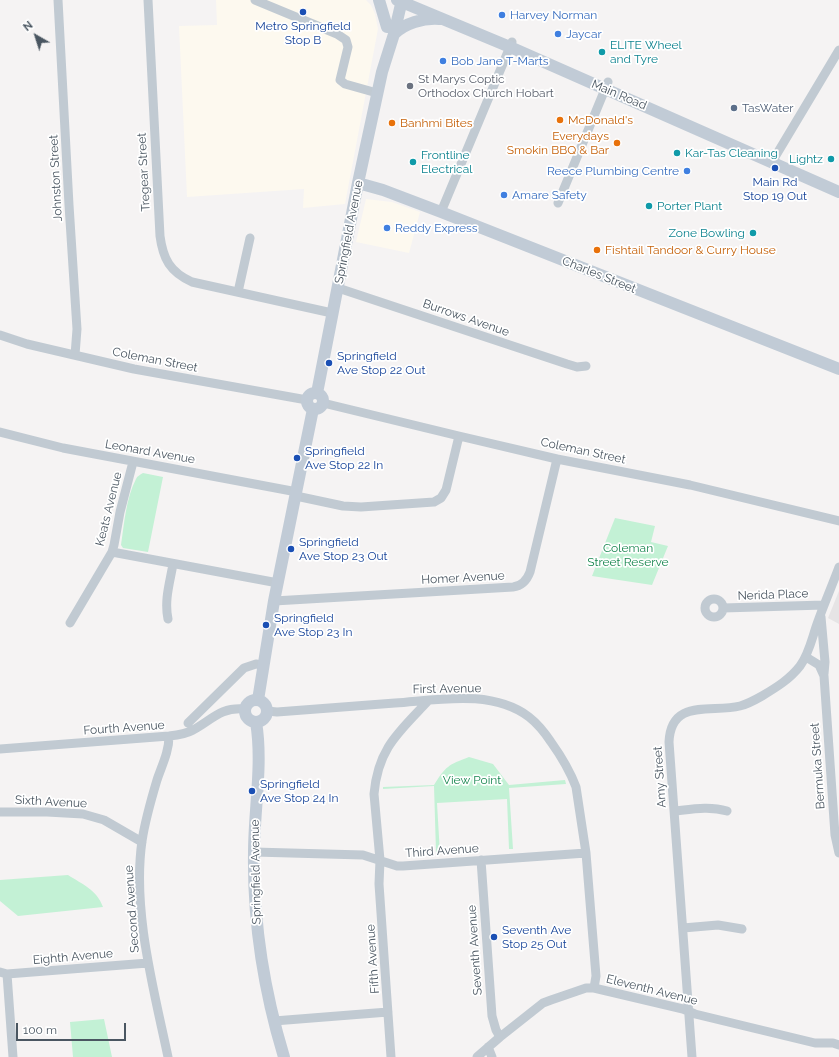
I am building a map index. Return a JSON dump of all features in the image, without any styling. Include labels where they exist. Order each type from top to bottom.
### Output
[{"type":"street","name":"Johnston Street","points":[[58,0],[68,205],[76,329],[75,355]]},
{"type":"street","name":"Tregear Street","points":[[148,0],[160,236],[165,259],[173,270],[185,279],[192,282],[332,313]]},
{"type":"street","points":[[254,0],[338,34],[346,40],[348,48],[340,80],[345,84],[377,93]]},
{"type":"street","points":[[379,0],[390,30],[398,29],[419,20],[445,20]]},
{"type":"street","name":"Springfield Avenue","points":[[258,700],[274,601],[358,183],[390,30],[398,0]]},
{"type":"street","name":"Main Road","points":[[398,0],[511,45],[773,158],[839,184]]},
{"type":"street","name":"Main Road","points":[[417,0],[511,45]]},
{"type":"street","points":[[441,212],[511,45]]},
{"type":"street","points":[[773,158],[839,50]]},
{"type":"street","points":[[558,203],[607,86]]},
{"type":"street","name":"Main Road","points":[[773,158],[839,192]]},
{"type":"street","name":"Charles Street","points":[[358,183],[383,190],[441,212],[839,369]]},
{"type":"street","points":[[238,292],[250,238]]},
{"type":"street","name":"Burrows Avenue","points":[[338,288],[567,364],[577,367],[586,366]]},
{"type":"street","name":"Coleman Street","points":[[0,335],[27,344],[134,369],[315,401],[557,459],[690,485],[839,521]]},
{"type":"street","name":"Leonard Avenue","points":[[0,432],[63,448],[224,478],[343,506],[361,507],[434,502],[441,498],[446,490],[459,436]]},
{"type":"street","name":"Homer Avenue","points":[[274,601],[512,587],[522,584],[530,572],[557,459]]},
{"type":"street","name":"Keats Avenue","points":[[70,623],[112,552],[120,512],[133,462]]},
{"type":"street","points":[[112,552],[278,583]]},
{"type":"street","points":[[168,619],[166,600],[173,564]]},
{"type":"street","name":"Amy Street","points":[[692,1057],[669,742],[671,730],[675,721],[683,714],[691,711],[740,706],[752,702],[786,681],[806,657],[839,567]]},
{"type":"street","name":"Nerida Place","points":[[723,608],[822,610]]},
{"type":"street","name":"Bermuka Street","points":[[822,610],[825,662],[824,676],[835,835],[839,853]]},
{"type":"street","points":[[806,657],[819,665],[824,676]]},
{"type":"street","points":[[188,722],[244,668],[256,664],[263,665]]},
{"type":"street","name":"First Avenue","points":[[267,711],[277,712],[460,699],[491,701],[515,708],[536,723],[561,756],[576,788],[586,853],[596,976],[594,988]]},
{"type":"street","points":[[258,700],[265,704],[267,711],[265,718],[259,722],[252,722],[245,716],[244,709],[250,701],[258,700]]},
{"type":"street","name":"Fifth Avenue","points":[[391,1057],[379,884],[380,860],[374,794],[377,773],[384,753],[407,722],[428,701]]},
{"type":"street","name":"Fourth Avenue","points":[[0,749],[169,736],[189,732],[210,718],[223,712],[233,709],[244,709]]},
{"type":"street","name":"Springfield Avenue","points":[[256,722],[259,749],[254,852],[257,925],[264,977],[284,1057]]},
{"type":"street","name":"Second Avenue","points":[[168,1057],[144,937],[140,871],[142,842],[152,797],[168,750],[169,736]]},
{"type":"street","points":[[675,810],[717,808],[728,811]]},
{"type":"street","name":"Sixth Avenue","points":[[0,812],[68,813],[89,815],[104,820],[142,842]]},
{"type":"street","name":"Third Avenue","points":[[254,852],[363,855],[397,866],[586,853]]},
{"type":"street","name":"Seventh Avenue","points":[[481,860],[492,1016],[496,1030],[500,1037]]},
{"type":"street","points":[[683,928],[718,925],[742,929]]},
{"type":"street","name":"Eighth Avenue","points":[[4,973],[148,963]]},
{"type":"street","points":[[4,973],[13,1057]]},
{"type":"street","name":"Eleventh Avenue","points":[[477,1057],[536,1009],[551,1000],[575,991],[594,988],[815,1043],[833,1043],[839,1045]]},
{"type":"street","points":[[274,1021],[388,1012]]},
{"type":"street","points":[[488,1047],[492,1057]]},
{"type":"shaded area","points":[[216,0],[366,0],[371,5],[375,14],[378,29],[345,204],[303,208],[304,189],[187,197],[179,26],[217,25]]},
{"type":"shaded area","points":[[366,199],[392,202],[420,212],[409,253],[356,242]]},
{"type":"shaded area","points":[[839,591],[839,624],[828,618]]},
{"type":"green space","points":[[143,473],[163,477],[148,552],[123,548],[121,545],[130,495],[136,478]]},
{"type":"green space","name":"Coleman Street Reserve","points":[[615,518],[655,526],[651,542],[668,546],[652,585],[592,576]]},
{"type":"green space","name":"View Point","points":[[469,757],[493,764],[509,785],[565,780],[566,784],[509,788],[513,849],[509,849],[507,799],[437,803],[440,854],[436,852],[434,786],[383,789],[383,787],[434,785],[448,767]]},
{"type":"green space","points":[[68,875],[93,892],[103,907],[18,916],[0,901],[0,880]]},
{"type":"green space","points":[[104,1019],[112,1057],[73,1057],[70,1022]]},
{"type":"place","name":"Metro Springfield Stop B","points":[[303,12]]},
{"type":"place","name":"Harvey Norman","points":[[502,15]]},
{"type":"place","name":"Jaycar","points":[[558,34]]},
{"type":"place","name":"ELITE Wheel and Tyre","points":[[602,52]]},
{"type":"place","name":"Bob Jane T-Marts","points":[[443,61]]},
{"type":"place","name":"St Marys Coptic Orthodox Church Hobart","points":[[410,86]]},
{"type":"place","name":"TasWater","points":[[734,108]]},
{"type":"place","name":"McDonald's","points":[[560,120]]},
{"type":"place","name":"Banhmi Bites","points":[[392,123]]},
{"type":"place","name":"Everydays Smokin BBQ & Bar","points":[[617,143]]},
{"type":"place","name":"Kar-Tas Cleaning","points":[[677,153]]},
{"type":"place","name":"Lightz","points":[[831,159]]},
{"type":"place","name":"Frontline Electrical","points":[[413,162]]},
{"type":"place","name":"Main Rd Stop 19 Out","points":[[775,168]]},
{"type":"place","name":"Reece Plumbing Centre","points":[[687,171]]},
{"type":"place","name":"Amare Safety","points":[[504,195]]},
{"type":"place","name":"Porter Plant","points":[[649,206]]},
{"type":"place","name":"Reddy Express","points":[[387,228]]},
{"type":"place","name":"Zone Bowling","points":[[753,233]]},
{"type":"place","name":"Fishtail Tandoor & Curry House","points":[[597,250]]},
{"type":"place","name":"Springfield Ave Stop 22 Out","points":[[329,363]]},
{"type":"place","name":"Springfield Ave Stop 22 In","points":[[297,458]]},
{"type":"place","name":"Springfield Ave Stop 23 Out","points":[[291,549]]},
{"type":"place","name":"Springfield Ave Stop 23 In","points":[[266,625]]},
{"type":"place","name":"Springfield Ave Stop 24 In","points":[[252,791]]},
{"type":"place","name":"Seventh Ave Stop 25 Out","points":[[494,937]]}]
